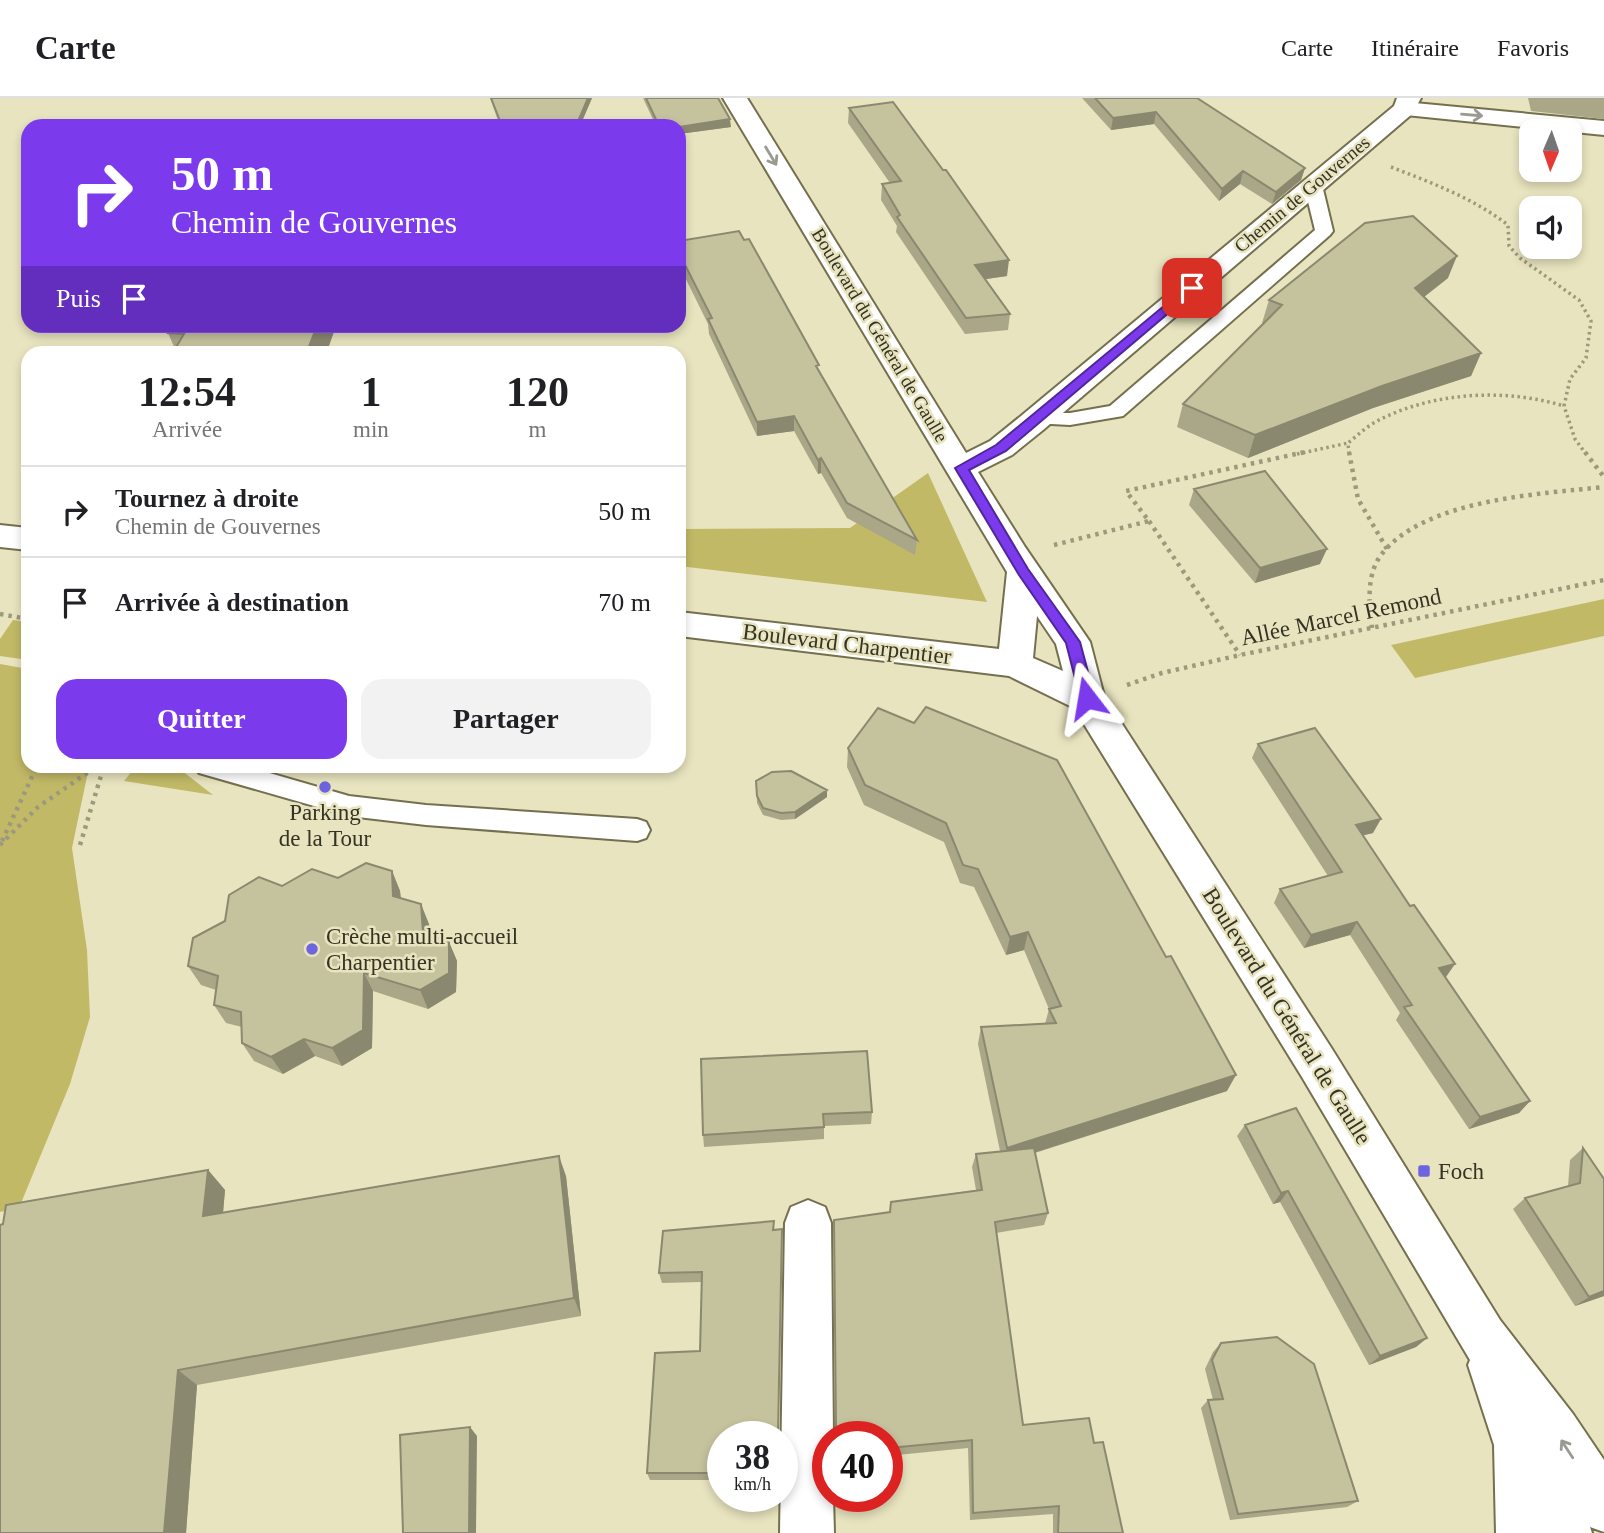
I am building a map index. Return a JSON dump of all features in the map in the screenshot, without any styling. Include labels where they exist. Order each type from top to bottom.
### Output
[{"type":"street","name":"Boulevard du Général de Gaulle","points":[[735,98],[1018,564],[1073,642],[1087,698],[1317,1063],[1483,1337],[1555,1432],[1571,1523]]},
{"type":"street","name":"Chemin de Gouvernes","points":[[961,468],[1001,448],[1039,418],[1406,103]]},
{"type":"street","points":[[1406,103],[1604,128]]},
{"type":"street","points":[[0,536],[21,538]]},
{"type":"street","points":[[1018,564],[1015,664],[1087,698]]},
{"type":"street","name":"Boulevard Charpentier","points":[[686,625],[1015,664]]},
{"type":"street","points":[[807,1533],[808,1223]]},
{"type":"street","name":"Boulevard du Général de Gaulle","points":[[1483,1337],[1517,1441],[1571,1523]]},
{"type":"lane","points":[[1039,418],[1070,419],[1116,411],[1324,231],[1313,185]]},
{"type":"lane","points":[[233,773],[349,806],[426,815],[637,830]]},
{"type":"path","points":[[1353,150],[1497,215],[1508,225],[1509,246],[1520,258],[1579,300],[1591,321],[1589,341],[1586,358],[1570,379],[1564,406],[1575,439],[1604,477]]},
{"type":"path","points":[[1240,655],[1126,491],[1348,443],[1381,419],[1421,405],[1508,393],[1542,397],[1564,406]]},
{"type":"path","points":[[1348,443],[1355,494],[1368,522],[1387,549]]},
{"type":"path","points":[[1372,628],[1368,595],[1380,555],[1399,538],[1424,524],[1470,507],[1517,496],[1604,486]]},
{"type":"path","points":[[1018,564],[1149,522]]},
{"type":"path","name":"Allée Marcel Remond","points":[[1087,698],[1162,673],[1240,655],[1604,580]]},
{"type":"path","points":[[0,614],[21,618]]},
{"type":"path","points":[[0,845],[34,773]]},
{"type":"path","points":[[0,845],[38,807],[87,773]]},
{"type":"path","points":[[80,845],[102,773]]},
{"type":"shaded area","points":[[928,473],[987,602],[686,567],[686,529],[850,528]]},
{"type":"shaded area","points":[[1604,599],[1604,636],[1415,678],[1391,645]]},
{"type":"shaded area","points":[[13,620],[21,621],[21,659],[0,656],[0,639]]},
{"type":"shaded area","points":[[0,664],[21,668],[21,773],[88,773],[72,848],[87,950],[90,1017],[70,1084],[19,1208],[0,1212]]},
{"type":"shaded area","points":[[130,773],[185,773],[213,795],[124,781]]},
{"type":"building","points":[[491,98],[588,98],[579,119],[499,119]]},
{"type":"building","points":[[646,98],[718,98],[730,119],[686,126],[686,119],[656,119]]},
{"type":"building","points":[[1095,98],[1197,98],[1305,168],[1276,192],[1243,171],[1222,189],[1156,112],[1113,118]]},
{"type":"building","points":[[893,102],[943,170],[946,170],[1009,260],[975,265],[1010,314],[966,318],[897,217],[900,215],[882,184],[901,181],[849,108]]},
{"type":"building","points":[[1413,216],[1457,256],[1415,288],[1481,353],[1382,386],[1255,435],[1183,404],[1282,305],[1269,300],[1365,223]]},
{"type":"building","points":[[739,231],[744,240],[749,239],[819,365],[816,366],[917,540],[847,503],[821,458],[818,460],[794,416],[757,422],[708,319],[712,318],[686,267],[686,240]]},
{"type":"building","points":[[168,333],[314,333],[309,346],[177,346],[184,334]]},
{"type":"building","points":[[1265,471],[1327,549],[1260,568],[1194,489]]},
{"type":"building","points":[[926,707],[1057,760],[1166,957],[1171,956],[1236,1075],[1007,1148],[981,1027],[1056,1023],[1049,1009],[1061,1006],[1028,932],[1010,937],[978,869],[963,865],[946,823],[865,785],[848,748],[878,708],[914,723]]},
{"type":"building","points":[[1315,728],[1381,819],[1356,825],[1410,906],[1414,905],[1455,964],[1439,968],[1530,1101],[1480,1117],[1404,1007],[1412,1005],[1357,922],[1311,935],[1280,889],[1342,872],[1258,744]]},
{"type":"building","points":[[791,771],[827,790],[795,812],[781,813],[763,808],[757,796],[756,781],[772,772]]},
{"type":"building","points":[[366,863],[392,871],[393,896],[421,904],[423,933],[449,942],[449,973],[420,990],[364,973],[363,1030],[332,1048],[304,1039],[271,1057],[242,1043],[241,1012],[214,1005],[218,976],[188,966],[193,938],[225,921],[229,895],[259,877],[282,886],[312,869],[338,878]]},
{"type":"building","points":[[867,1051],[872,1112],[823,1114],[824,1127],[703,1135],[701,1059]]},
{"type":"building","points":[[1296,1108],[1427,1338],[1380,1356],[1288,1191],[1281,1193],[1245,1125]]},
{"type":"building","points":[[1034,1148],[1048,1213],[995,1222],[1023,1425],[1089,1418],[1094,1443],[1103,1442],[1123,1533],[1058,1533],[1059,1506],[973,1513],[972,1440],[903,1447],[903,1421],[836,1421],[834,1220],[890,1212],[891,1202],[982,1190],[976,1154]]},
{"type":"building","points":[[1583,1148],[1604,1179],[1604,1291],[1589,1297],[1525,1198],[1580,1183]]},
{"type":"building","points":[[559,1156],[574,1298],[178,1370],[164,1533],[0,1533],[0,1225],[3,1224],[6,1205],[208,1170],[203,1216]]},
{"type":"building","points":[[774,1221],[773,1230],[782,1229],[778,1421],[707,1421],[707,1473],[647,1473],[655,1353],[700,1351],[702,1272],[659,1273],[663,1231]]},
{"type":"building","points":[[1277,1337],[1314,1364],[1358,1501],[1238,1514],[1208,1400],[1223,1399],[1212,1360],[1221,1343]]},
{"type":"building","points":[[470,1427],[469,1533],[403,1533],[400,1435]]},
{"type":"place","name":"Parking de la Tour","points":[[325,787]]},
{"type":"place","name":"Crèche multi-accueil Charpentier","points":[[312,949]]},
{"type":"place","name":"Foch","points":[[1424,1171]]},
{"type":"route","points":[[1087,698],[1073,642],[1024,572],[961,468],[1001,448],[1192,288]]}]
